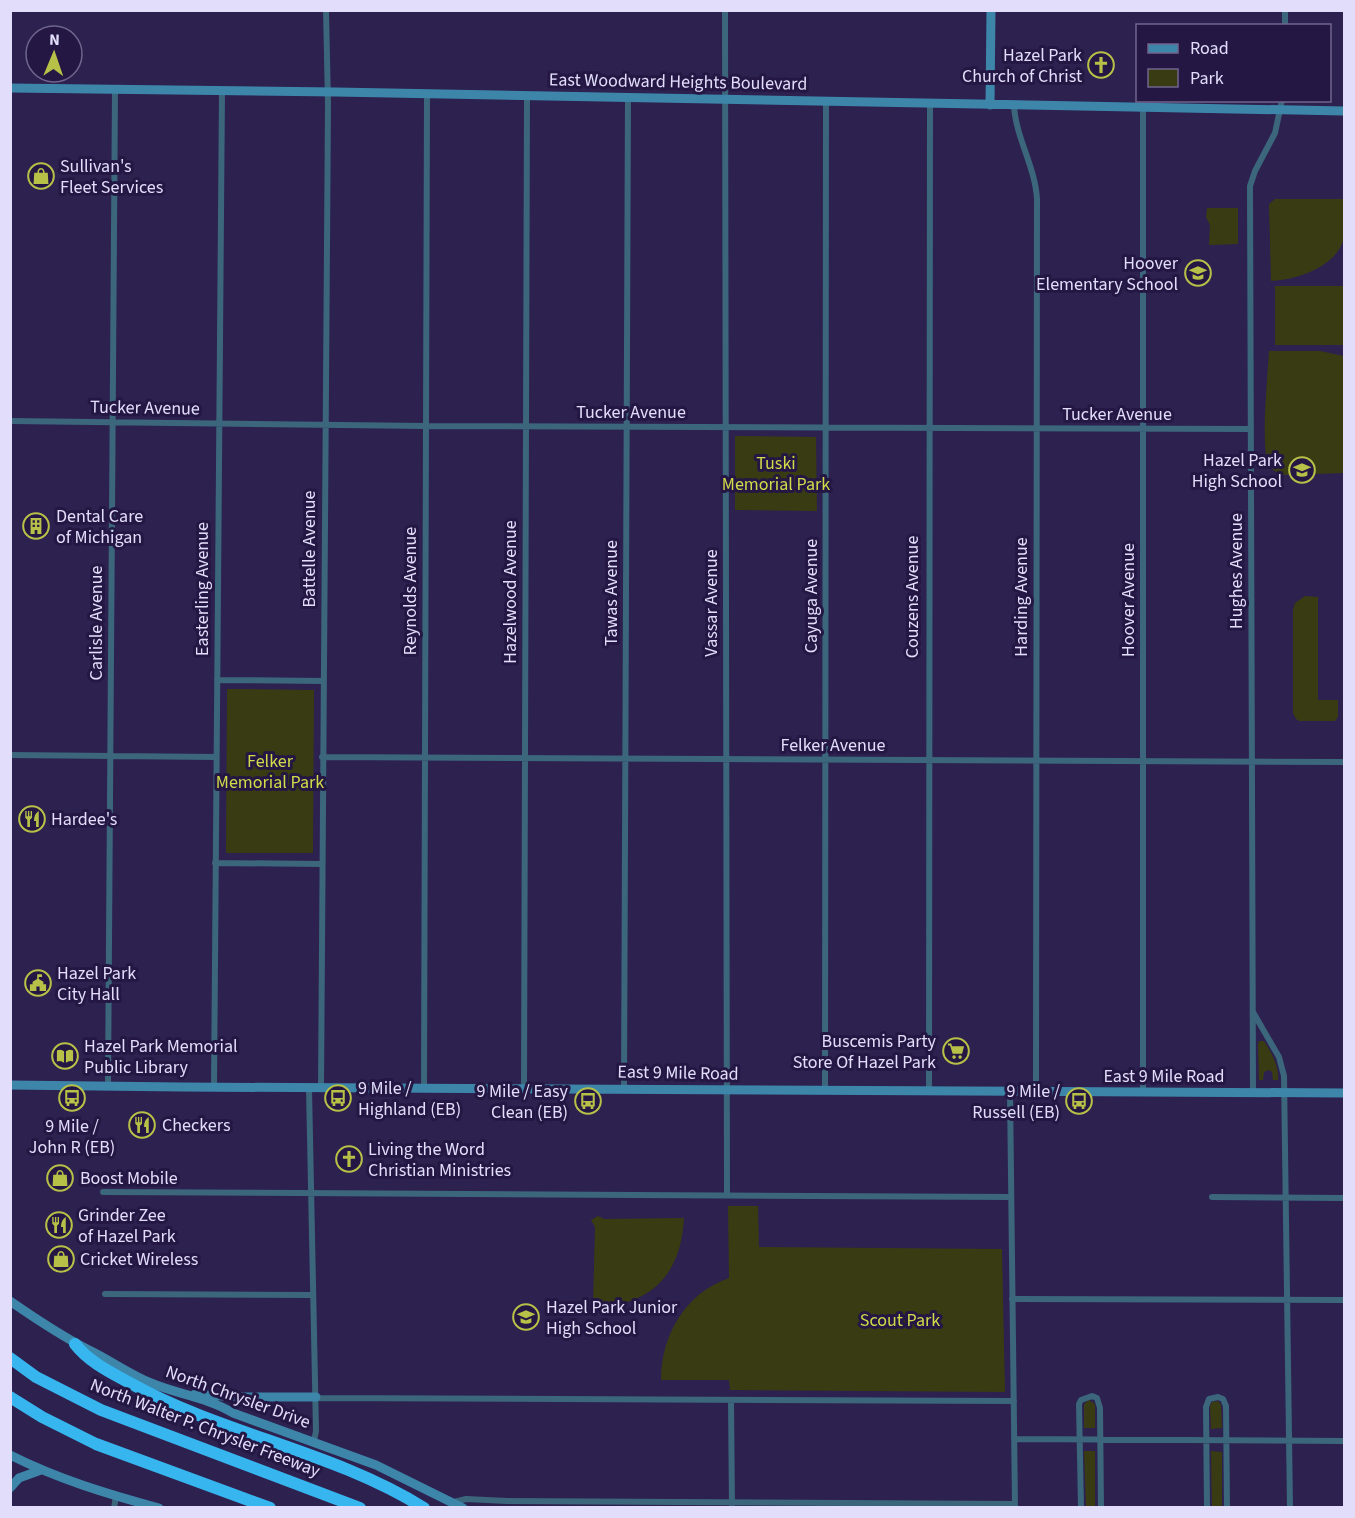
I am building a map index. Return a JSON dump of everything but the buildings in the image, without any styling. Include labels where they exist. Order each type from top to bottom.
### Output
[{"type":"highway","points":[[75,1344],[84,1355],[113,1373],[195,1415],[376,1481],[424,1508]]},
{"type":"highway","name":"North Walter P. Chrysler Freeway","points":[[10,1358],[36,1377],[101,1410],[360,1508]]},
{"type":"highway","points":[[10,1397],[42,1417],[96,1444],[270,1508]]},
{"type":"main road","points":[[990,105],[991,10]]},
{"type":"main road","name":"East Woodward Heights Boulevard","points":[[10,88],[527,95],[1143,108],[1281,105],[1344,111]]},
{"type":"main road","name":"East 9 Mile Road","points":[[10,1085],[1344,1093]]},
{"type":"main road","name":"North Chrysler Drive","points":[[10,1301],[75,1344],[148,1382],[223,1406],[233,1413],[376,1465],[463,1508]]},
{"type":"main road","points":[[172,1391],[209,1395],[316,1397]]},
{"type":"main road","points":[[10,1455],[42,1470],[116,1496],[159,1508]]},
{"type":"main road","points":[[10,1488],[19,1478],[42,1470]]},
{"type":"street","name":"Battelle Avenue","points":[[321,1088],[326,10]]},
{"type":"street","name":"Vassar Avenue","points":[[725,10],[727,1195]]},
{"type":"street","name":"Carlisle Avenue","points":[[108,1086],[115,89]]},
{"type":"street","name":"Easterling Avenue","points":[[214,1087],[222,91]]},
{"type":"street","name":"Reynolds Avenue","points":[[424,1089],[427,94]]},
{"type":"street","name":"Hazelwood Avenue","points":[[524,1089],[527,95]]},
{"type":"street","name":"Tawas Avenue","points":[[624,1089],[628,97]]},
{"type":"street","name":"Cayuga Avenue","points":[[825,1091],[826,101]]},
{"type":"street","name":"Couzens Avenue","points":[[929,1091],[930,103]]},
{"type":"street","name":"Hughes Avenue","points":[[1253,1093],[1250,186],[1255,171],[1273,139],[1281,105]]},
{"type":"street","name":"Harding Avenue","points":[[1014,106],[1036,192],[1036,1092]]},
{"type":"street","name":"Hoover Avenue","points":[[1143,108],[1143,1092]]},
{"type":"street","name":"Tucker Avenue","points":[[10,421],[425,426],[1251,429]]},
{"type":"street","points":[[216,680],[323,681]]},
{"type":"street","points":[[10,755],[216,757]]},
{"type":"street","name":"Felker Avenue","points":[[322,757],[1344,762]]},
{"type":"street","points":[[215,863],[322,864]]},
{"type":"street","points":[[1252,1012],[1279,1057],[1284,1076],[1290,1508]]},
{"type":"street","points":[[309,1088],[316,1397],[314,1441]]},
{"type":"street","points":[[454,1502],[466,1499],[732,1505],[1015,1506],[1010,1092]]},
{"type":"street","points":[[103,1192],[1011,1197]]},
{"type":"street","points":[[1212,1197],[1344,1198]]},
{"type":"street","points":[[105,1294],[313,1295]]},
{"type":"street","points":[[1012,1299],[1344,1300]]},
{"type":"street","points":[[209,1395],[223,1406]]},
{"type":"street","points":[[1081,1508],[1079,1404],[1081,1400],[1092,1396],[1099,1402],[1101,1508]]},
{"type":"street","points":[[233,1413],[228,1408],[230,1401],[308,1401],[316,1397],[1014,1401]]},
{"type":"street","points":[[1208,1508],[1207,1402],[1209,1399],[1218,1397],[1226,1402],[1227,1508]]},
{"type":"street","points":[[730,1400],[732,1505]]},
{"type":"street","points":[[1014,1439],[1344,1441]]},
{"type":"street","points":[[114,1508],[116,1496]]},
{"type":"street","points":[[498,1508],[501,1501]]},
{"type":"green space","points":[[1275,199],[1344,199],[1346,218],[1344,237],[1340,247],[1325,264],[1304,275],[1271,281],[1269,204]]},
{"type":"green space","points":[[1207,208],[1238,208],[1238,244],[1209,245],[1210,225],[1206,217]]},
{"type":"green space","points":[[1275,286],[1344,286],[1344,345],[1275,345]]},
{"type":"green space","points":[[1269,351],[1320,351],[1344,356],[1344,473],[1284,475],[1276,472],[1269,465],[1266,457],[1265,429]]},
{"type":"green space","name":"Tuski Memorial Park","points":[[735,436],[816,437],[817,511],[735,510]]},
{"type":"green space","points":[[1305,596],[1318,597],[1318,700],[1338,700],[1338,717],[1335,721],[1299,721],[1293,713],[1293,610],[1295,603]]},
{"type":"green space","name":"Felker Memorial Park","points":[[227,689],[314,690],[313,853],[226,853]]},
{"type":"green space","points":[[1259,1041],[1264,1041],[1272,1055],[1278,1080],[1273,1080],[1272,1072],[1269,1070],[1264,1072],[1263,1080],[1259,1080]]},
{"type":"green space","name":"Scout Park","points":[[728,1206],[758,1206],[759,1247],[1002,1249],[1005,1392],[730,1390],[729,1380],[661,1380],[665,1348],[678,1318],[700,1294],[729,1278]]},
{"type":"green space","points":[[598,1216],[604,1219],[684,1218],[676,1259],[662,1280],[641,1297],[615,1304],[593,1305],[595,1227],[591,1220]]},
{"type":"green space","points":[[1089,1400],[1095,1404],[1095,1428],[1084,1428],[1084,1405]]},
{"type":"green space","points":[[1218,1401],[1221,1405],[1222,1428],[1211,1429],[1210,1406],[1212,1402]]},
{"type":"green space","points":[[1084,1451],[1095,1451],[1095,1507],[1086,1507]]},
{"type":"green space","points":[[1211,1451],[1222,1452],[1222,1507],[1212,1507]]},
{"type":"place","name":"Hazel Park Church of Christ","points":[[1101,65]]},
{"type":"place","name":"Sullivan's Fleet Services","points":[[41,176]]},
{"type":"place","name":"Hoover Elementary School","points":[[1198,273]]},
{"type":"place","name":"Hazel Park High School","points":[[1302,470]]},
{"type":"place","name":"Dental Care of Michigan","points":[[36,526]]},
{"type":"place","name":"Hardee's","points":[[32,819]]},
{"type":"place","name":"Hazel Park City Hall","points":[[38,983]]},
{"type":"place","name":"Buscemis Party Store Of Hazel Park","points":[[956,1051]]},
{"type":"place","name":"Hazel Park Memorial Public Library","points":[[65,1056]]},
{"type":"place","name":"9 Mile / John R (EB)","points":[[72,1098]]},
{"type":"place","name":"9 Mile / Highland (EB)","points":[[338,1098]]},
{"type":"place","name":"9 Mile / Easy Clean (EB)","points":[[588,1101]]},
{"type":"place","name":"9 Mile / Russell (EB)","points":[[1079,1101]]},
{"type":"place","name":"Checkers","points":[[142,1125]]},
{"type":"place","name":"Living the Word Christian Ministries","points":[[349,1159]]},
{"type":"place","name":"Boost Mobile","points":[[60,1178]]},
{"type":"place","name":"Grinder Zee of Hazel Park","points":[[59,1225]]},
{"type":"place","name":"Cricket Wireless","points":[[61,1259]]},
{"type":"place","name":"Hazel Park Junior High School","points":[[526,1317]]}]
